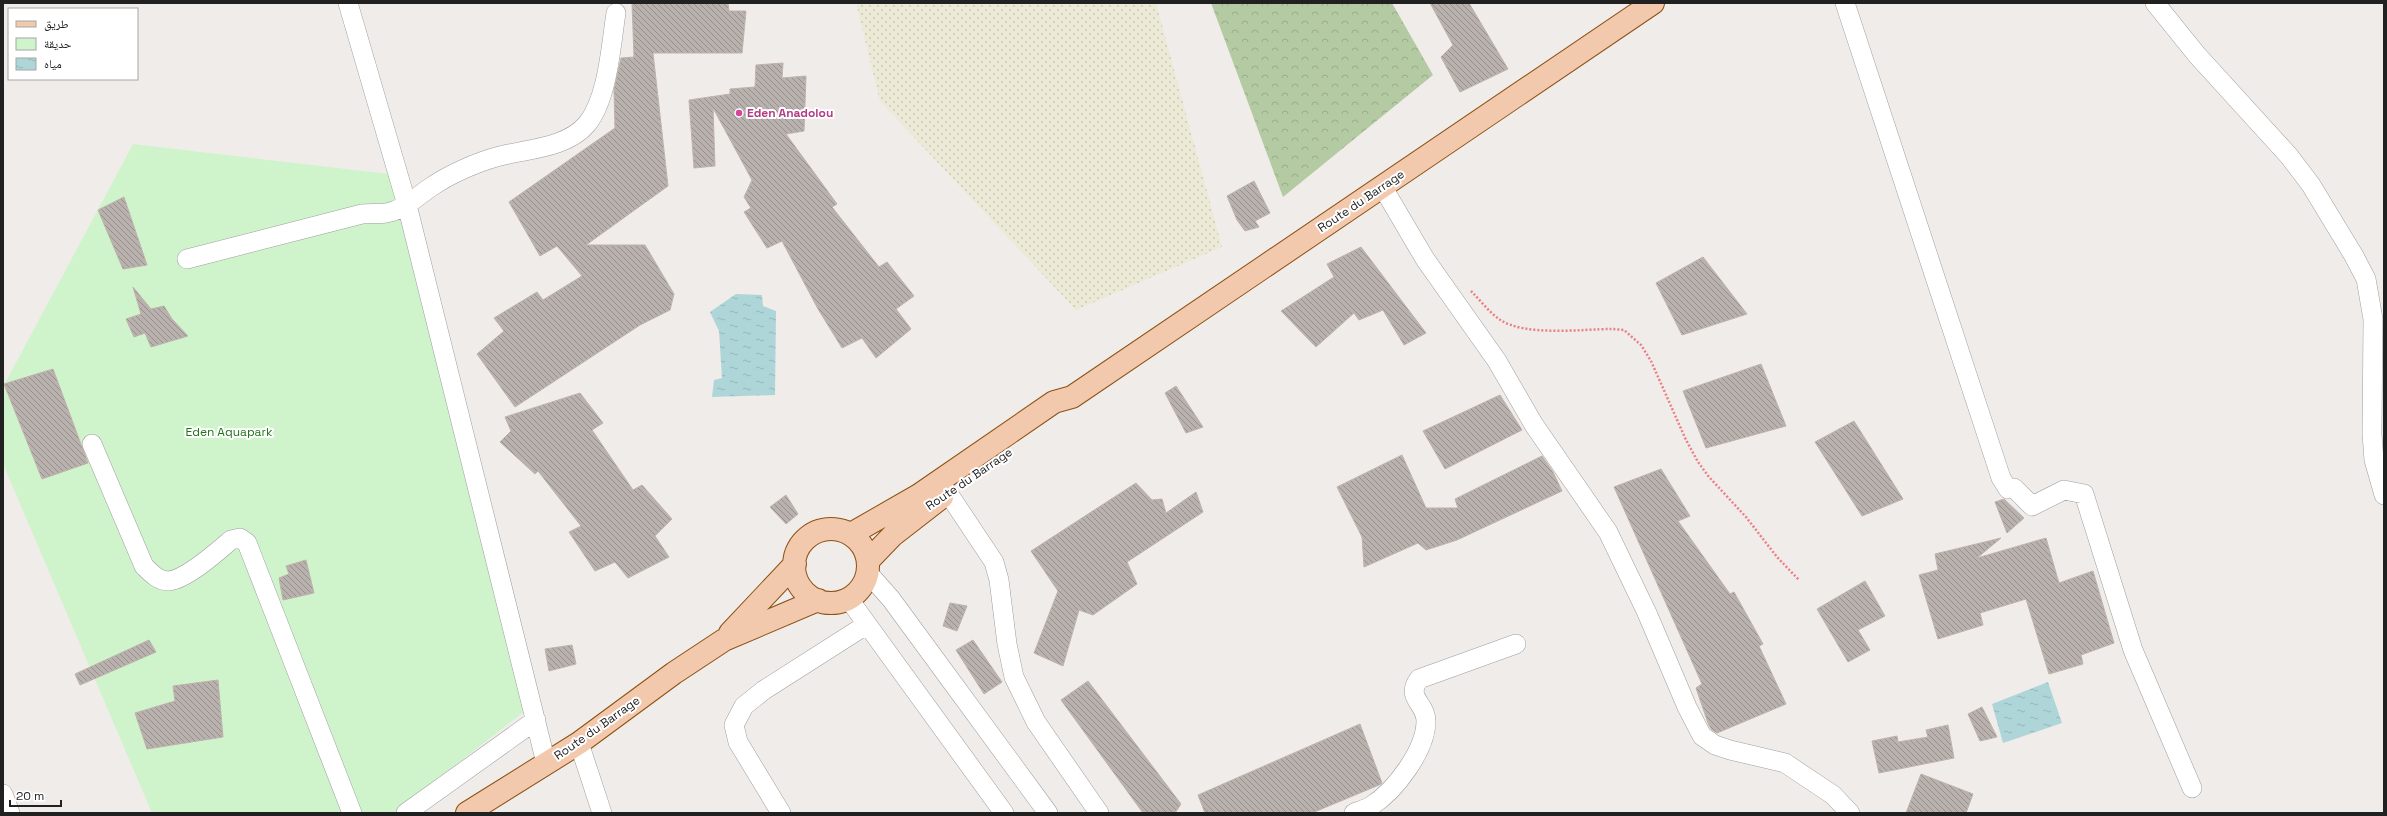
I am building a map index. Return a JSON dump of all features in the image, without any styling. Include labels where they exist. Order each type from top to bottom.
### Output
[{"type":"main road","name":"Route du Barrage","points":[[1070,399],[1067,408],[1052,422],[948,493],[906,524],[868,567],[863,585],[848,598],[837,602],[824,602],[812,598],[800,586],[795,574],[795,559],[802,543],[812,534],[826,529],[839,530],[851,534],[920,496],[1054,402],[1070,399],[1653,3]]},
{"type":"main road","points":[[851,534],[862,546],[868,567]]},
{"type":"main road","name":"Route du Barrage","points":[[724,640],[795,564]]},
{"type":"main road","name":"Route du Barrage","points":[[467,813],[579,743],[674,673],[724,640],[818,600]]},
{"type":"street","points":[[348,3],[407,205],[546,763]]},
{"type":"street","points":[[1845,3],[2001,478],[2008,489],[2014,488],[2032,506],[2064,490],[2084,494],[2133,650],[2192,788]]},
{"type":"street","points":[[2155,3],[2197,55],[2289,156],[2311,185],[2354,256],[2366,279],[2373,319],[2372,440],[2374,460],[2384,495]]},
{"type":"street","points":[[187,259],[362,214],[387,213],[407,205],[431,186],[457,172],[498,156],[555,143],[577,133],[595,112],[601,93],[616,13]]},
{"type":"street","points":[[1382,186],[1425,258],[1497,361],[1534,425],[1608,532],[1702,736],[1715,745],[1730,750],[1785,763],[1833,795],[1850,813]]},
{"type":"street","points":[[92,444],[144,566],[154,577],[169,581],[180,577],[231,540],[240,538],[247,543],[352,813]]},
{"type":"street","points":[[948,493],[994,562],[999,580],[1007,644],[1014,677],[1020,690],[1036,722],[1099,813]]},
{"type":"street","points":[[868,567],[1048,813]]},
{"type":"street","points":[[848,598],[866,625],[1004,813]]},
{"type":"street","points":[[781,813],[738,742],[734,725],[744,706],[764,690],[866,625]]},
{"type":"street","points":[[1354,813],[1371,806],[1394,786],[1414,760],[1425,732],[1426,719],[1414,695],[1414,686],[1419,679],[1516,644]]},
{"type":"street","points":[[406,813],[536,720]]},
{"type":"street","points":[[579,743],[602,813]]},
{"type":"street","points":[[3,794],[10,813]]},
{"type":"path","points":[[1469,288],[1500,320],[1515,326],[1533,329],[1624,330],[1634,338],[1651,361],[1686,440],[1698,462],[1709,478],[1746,517],[1777,557],[1799,580]]},
{"type":"shaded area","points":[[856,3],[1156,3],[1222,247],[1076,310],[880,101]]},
{"type":"green space","points":[[1211,3],[1392,3],[1433,75],[1283,197]]},
{"type":"green space","name":"Eden Aquapark","points":[[133,144],[389,174],[530,707],[394,813],[152,813],[3,464],[3,387]]},
{"type":"water","points":[[736,294],[762,295],[763,306],[776,311],[775,395],[712,397],[714,380],[722,378],[719,331],[710,312]]},
{"type":"water","points":[[2048,682],[2062,723],[2003,743],[1992,704]]},
{"type":"building","points":[[632,3],[728,3],[729,11],[746,11],[742,53],[653,53],[668,186],[586,245],[645,245],[674,294],[670,310],[640,325],[515,407],[477,354],[504,331],[494,318],[537,292],[543,300],[582,276],[557,246],[540,256],[509,202],[615,128],[614,90],[621,58],[634,57]]},
{"type":"building","points":[[1430,3],[1469,3],[1508,69],[1460,92],[1441,57],[1453,45]]},
{"type":"building","points":[[783,63],[782,78],[806,76],[804,131],[786,134],[837,204],[832,207],[879,267],[887,262],[914,296],[896,309],[911,329],[876,358],[862,338],[842,348],[818,309],[782,241],[767,248],[744,212],[751,208],[744,197],[752,180],[713,108],[715,166],[694,168],[689,100],[730,94],[730,89],[755,87],[756,65]]},
{"type":"building","points":[[1254,181],[1270,213],[1255,221],[1259,227],[1245,231],[1237,220],[1227,196]]},
{"type":"building","points":[[124,197],[147,265],[123,269],[98,210]]},
{"type":"building","points":[[1361,247],[1426,333],[1404,345],[1383,310],[1359,320],[1354,313],[1316,347],[1281,311],[1334,277],[1327,264]]},
{"type":"building","points":[[1703,257],[1747,314],[1682,335],[1656,283]]},
{"type":"building","points":[[133,287],[151,309],[164,306],[172,319],[188,336],[151,347],[145,333],[134,337],[126,319],[141,314]]},
{"type":"building","points":[[1761,364],[1786,426],[1706,448],[1683,391]]},
{"type":"building","points":[[53,369],[88,463],[42,479],[4,384]]},
{"type":"building","points":[[1176,386],[1203,427],[1186,433],[1165,393]]},
{"type":"building","points":[[580,393],[603,423],[592,430],[633,490],[642,485],[672,519],[655,536],[669,557],[628,578],[615,562],[595,571],[569,532],[581,526],[538,471],[535,474],[500,442],[511,431],[505,417]]},
{"type":"building","points":[[1500,395],[1522,430],[1445,469],[1423,431]]},
{"type":"building","points":[[1854,421],[1903,499],[1862,516],[1815,442]]},
{"type":"building","points":[[1402,455],[1426,508],[1458,508],[1455,499],[1542,456],[1553,472],[1562,491],[1457,540],[1426,550],[1418,543],[1364,567],[1362,537],[1337,487]]},
{"type":"building","points":[[1661,469],[1690,516],[1678,521],[1730,594],[1734,592],[1763,644],[1759,646],[1786,704],[1717,733],[1711,729],[1708,723],[1696,688],[1702,684],[1614,487]]},
{"type":"building","points":[[1136,483],[1152,500],[1162,499],[1166,513],[1196,492],[1203,512],[1127,562],[1137,584],[1093,615],[1079,610],[1063,666],[1034,653],[1058,591],[1031,551]]},
{"type":"building","points":[[786,495],[798,514],[786,524],[770,507]]},
{"type":"building","points":[[2004,499],[2024,518],[2007,533],[1995,502]]},
{"type":"building","points":[[2001,538],[1977,558],[2046,538],[2059,583],[2093,571],[2114,643],[2081,655],[2083,664],[2049,674],[2026,599],[1980,613],[1983,625],[1938,639],[1919,575],[1938,570],[1935,554]]},
{"type":"building","points":[[306,560],[314,593],[283,600],[279,578],[289,574],[286,566]]},
{"type":"building","points":[[1865,581],[1885,616],[1858,630],[1870,650],[1848,662],[1817,609]]},
{"type":"building","points":[[950,603],[967,606],[957,631],[943,626]]},
{"type":"building","points":[[149,640],[156,652],[80,685],[75,674]]},
{"type":"building","points":[[973,640],[1002,682],[984,694],[956,650]]},
{"type":"building","points":[[572,645],[576,664],[549,671],[545,649]]},
{"type":"building","points":[[218,680],[223,737],[147,749],[135,713],[175,701],[173,686]]},
{"type":"building","points":[[1088,681],[1181,804],[1175,813],[1143,813],[1061,700]]},
{"type":"building","points":[[1982,707],[1997,737],[1980,741],[1968,714]]},
{"type":"building","points":[[1360,724],[1382,783],[1379,785],[1312,813],[1205,813],[1198,795]]},
{"type":"building","points":[[1948,725],[1954,758],[1879,773],[1872,741],[1897,736],[1898,742],[1928,737],[1926,730]]},
{"type":"building","points":[[1921,774],[1973,794],[1966,813],[1906,813]]},
{"type":"place","name":"Eden Anadolou","points":[[739,113]]}]
